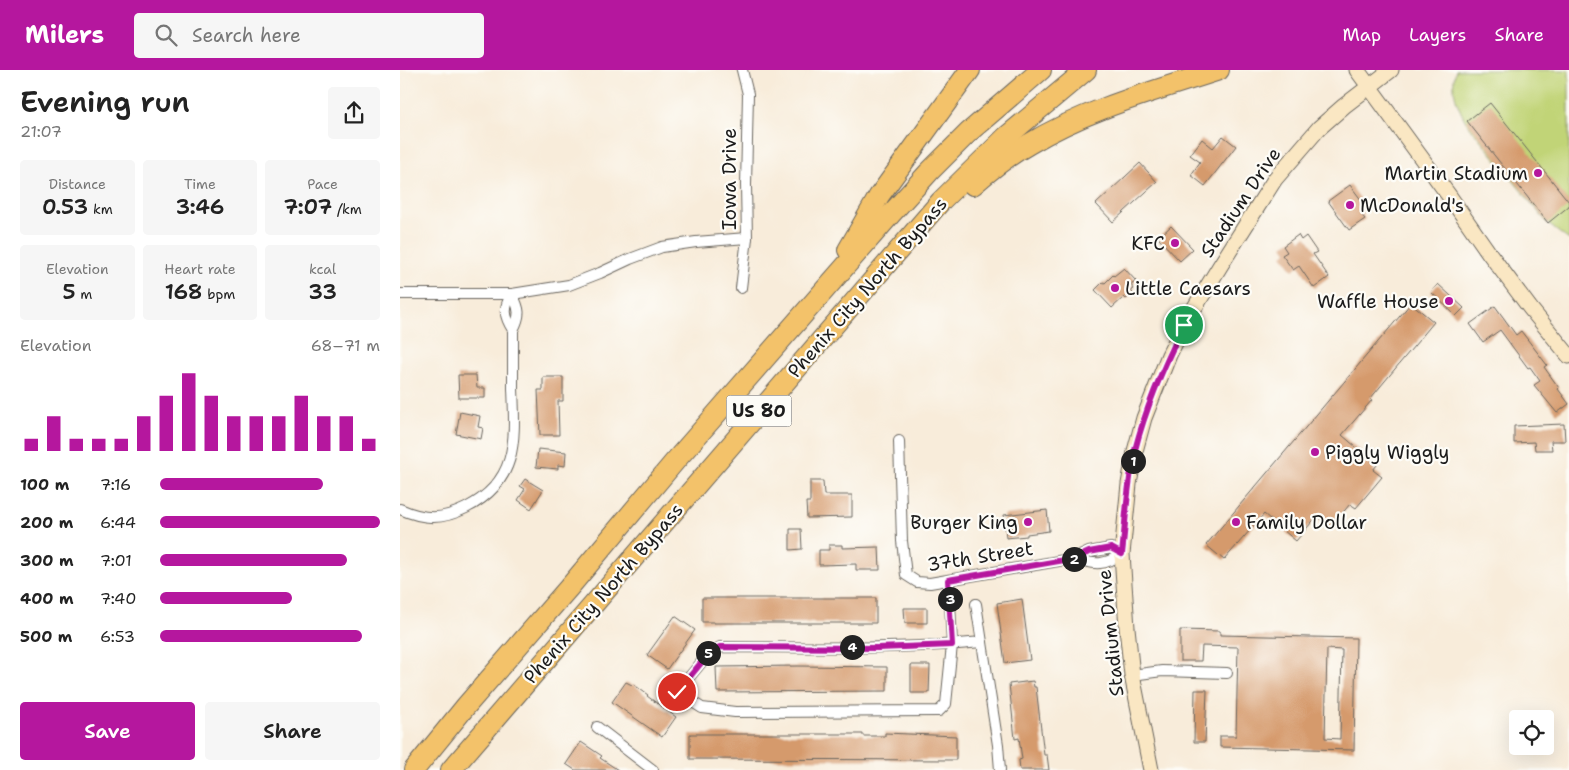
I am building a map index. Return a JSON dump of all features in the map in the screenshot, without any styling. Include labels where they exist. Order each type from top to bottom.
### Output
[{"type":"highway","points":[[827,288],[879,196],[970,70]]},
{"type":"highway","name":"Phenix City North Bypass","points":[[414,770],[466,706],[676,460],[929,172],[976,126],[1040,70]]},
{"type":"highway","name":"Phenix City North Bypass","points":[[451,770],[941,201],[1006,137],[1086,70]]},
{"type":"highway","points":[[877,275],[956,199],[982,177],[1029,144],[1080,118],[1219,70]]},
{"type":"street","name":"Iowa Drive","points":[[740,288],[746,238],[748,94],[742,70]]},
{"type":"street","points":[[1358,70],[1489,254],[1569,356]]},
{"type":"street","name":"Stadium Drive","points":[[1151,770],[1132,675],[1122,554],[1129,484],[1135,450],[1144,418],[1169,355],[1184,325],[1275,179],[1319,128],[1390,70]]},
{"type":"street","points":[[400,294],[512,294],[569,284],[662,247],[746,238]]},
{"type":"street","points":[[400,509],[433,518],[455,513],[476,502],[495,486],[508,466],[514,443],[513,330],[518,320],[518,307],[512,294]]},
{"type":"street","name":"37th Street","points":[[899,441],[902,541],[906,575],[917,582],[930,583],[1076,558],[1090,564],[1110,562],[1122,554]]},
{"type":"street","points":[[948,580],[952,645],[946,704],[939,711],[736,712],[702,708],[677,692],[706,656],[720,647],[878,648],[952,645],[982,642]]},
{"type":"street","points":[[976,604],[998,745],[1000,770]]},
{"type":"street","points":[[1132,675],[1162,671],[1227,673]]},
{"type":"street","points":[[597,727],[653,770]]},
{"type":"green space","name":"Martin Stadium","points":[[1456,70],[1569,70],[1569,240],[1548,224],[1466,122],[1455,97],[1454,77]]},
{"type":"building","points":[[1490,103],[1569,202],[1569,206],[1548,223],[1467,121]]},
{"type":"building","points":[[1223,136],[1236,146],[1205,186],[1191,175],[1200,162],[1190,155],[1202,139],[1213,148]]},
{"type":"building","points":[[1140,163],[1157,182],[1113,222],[1096,204]]},
{"type":"building","points":[[1350,185],[1368,209],[1361,214],[1365,219],[1349,230],[1328,201]]},
{"type":"building","name":"KFC","points":[[1171,226],[1193,249],[1180,261],[1158,238]]},
{"type":"building","points":[[1298,235],[1301,240],[1306,236],[1317,252],[1313,254],[1329,277],[1314,288],[1299,266],[1293,270],[1282,255],[1287,252],[1283,246]]},
{"type":"building","name":"Little Caesars","points":[[1124,268],[1136,281],[1131,285],[1134,289],[1131,291],[1133,293],[1126,299],[1124,297],[1112,308],[1095,290],[1103,282],[1105,283]]},
{"type":"building","points":[[1438,284],[1464,308],[1456,316],[1431,292]]},
{"type":"building","points":[[1411,303],[1434,322],[1342,435],[1377,465],[1373,470],[1382,477],[1356,508],[1350,504],[1330,528],[1317,516],[1296,541],[1264,514],[1224,560],[1206,545]]},
{"type":"building","points":[[1495,306],[1516,335],[1521,331],[1547,365],[1544,367],[1569,404],[1557,413],[1534,385],[1540,381],[1500,330],[1483,342],[1470,324]]},
{"type":"building","points":[[458,375],[476,375],[477,388],[485,388],[485,398],[459,398]]},
{"type":"building","points":[[543,377],[563,377],[563,401],[558,401],[559,435],[540,435],[538,390],[543,390]]},
{"type":"building","points":[[460,412],[480,416],[478,427],[483,428],[481,439],[456,434]]},
{"type":"building","points":[[1564,424],[1565,441],[1551,441],[1552,450],[1535,450],[1534,442],[1514,443],[1514,426]]},
{"type":"building","points":[[538,449],[566,452],[565,466],[558,465],[558,469],[536,467]]},
{"type":"building","points":[[525,479],[543,490],[531,509],[518,500],[525,489],[520,486]]},
{"type":"building","points":[[810,481],[823,481],[824,495],[852,495],[852,517],[807,518],[806,502],[810,502]]},
{"type":"building","points":[[1047,510],[1049,531],[1006,538],[1004,515]]},
{"type":"building","points":[[790,529],[801,529],[802,549],[790,550]]},
{"type":"building","points":[[829,545],[842,545],[842,548],[879,547],[880,570],[856,570],[856,564],[819,565],[819,550],[829,550]]},
{"type":"building","points":[[702,598],[876,598],[876,623],[702,622]]},
{"type":"building","points":[[1022,599],[1030,660],[1005,663],[997,603]]},
{"type":"building","points":[[904,608],[927,608],[927,623],[905,623]]},
{"type":"building","points":[[675,616],[695,630],[667,669],[647,655]]},
{"type":"building","points":[[1180,630],[1220,631],[1220,635],[1356,638],[1354,750],[1220,747],[1220,736],[1236,736],[1238,647],[1202,646],[1201,661],[1180,661]],"holes":[[[1327,649],[1342,650],[1340,739],[1325,738]]]},
{"type":"building","points":[[911,665],[930,665],[929,693],[911,693]]},
{"type":"building","points":[[716,667],[887,667],[887,691],[717,692]]},
{"type":"building","points":[[1033,681],[1034,687],[1036,687],[1044,755],[1047,755],[1049,770],[1020,770],[1019,760],[1022,759],[1019,738],[1015,739],[1009,684]]},
{"type":"building","points":[[626,682],[633,684],[676,717],[662,737],[612,702]]},
{"type":"building","points":[[1195,690],[1207,690],[1205,742],[1194,742]]},
{"type":"building","points":[[885,733],[956,736],[956,760],[690,759],[690,734],[863,734],[863,736],[885,736]]},
{"type":"building","points":[[581,742],[602,756],[600,758],[618,770],[575,770],[566,764]]},
{"type":"place","name":"Martin Stadium","points":[[1538,173]]},
{"type":"place","name":"McDonald's","points":[[1350,205]]},
{"type":"place","name":"KFC","points":[[1175,243]]},
{"type":"place","name":"Little Caesars","points":[[1115,288]]},
{"type":"place","name":"Waffle House","points":[[1449,301]]},
{"type":"place","name":"Piggly Wiggly","points":[[1315,452]]},
{"type":"place","name":"Burger King","points":[[1028,522]]},
{"type":"place","name":"Family Dollar","points":[[1236,522]]},
{"type":"route","points":[[677,692],[702,660],[710,652],[720,647],[810,646],[878,648],[952,645],[948,580],[1076,558],[1089,552],[1111,548],[1122,554],[1129,484],[1135,450],[1144,418],[1169,355],[1184,325]]}]
